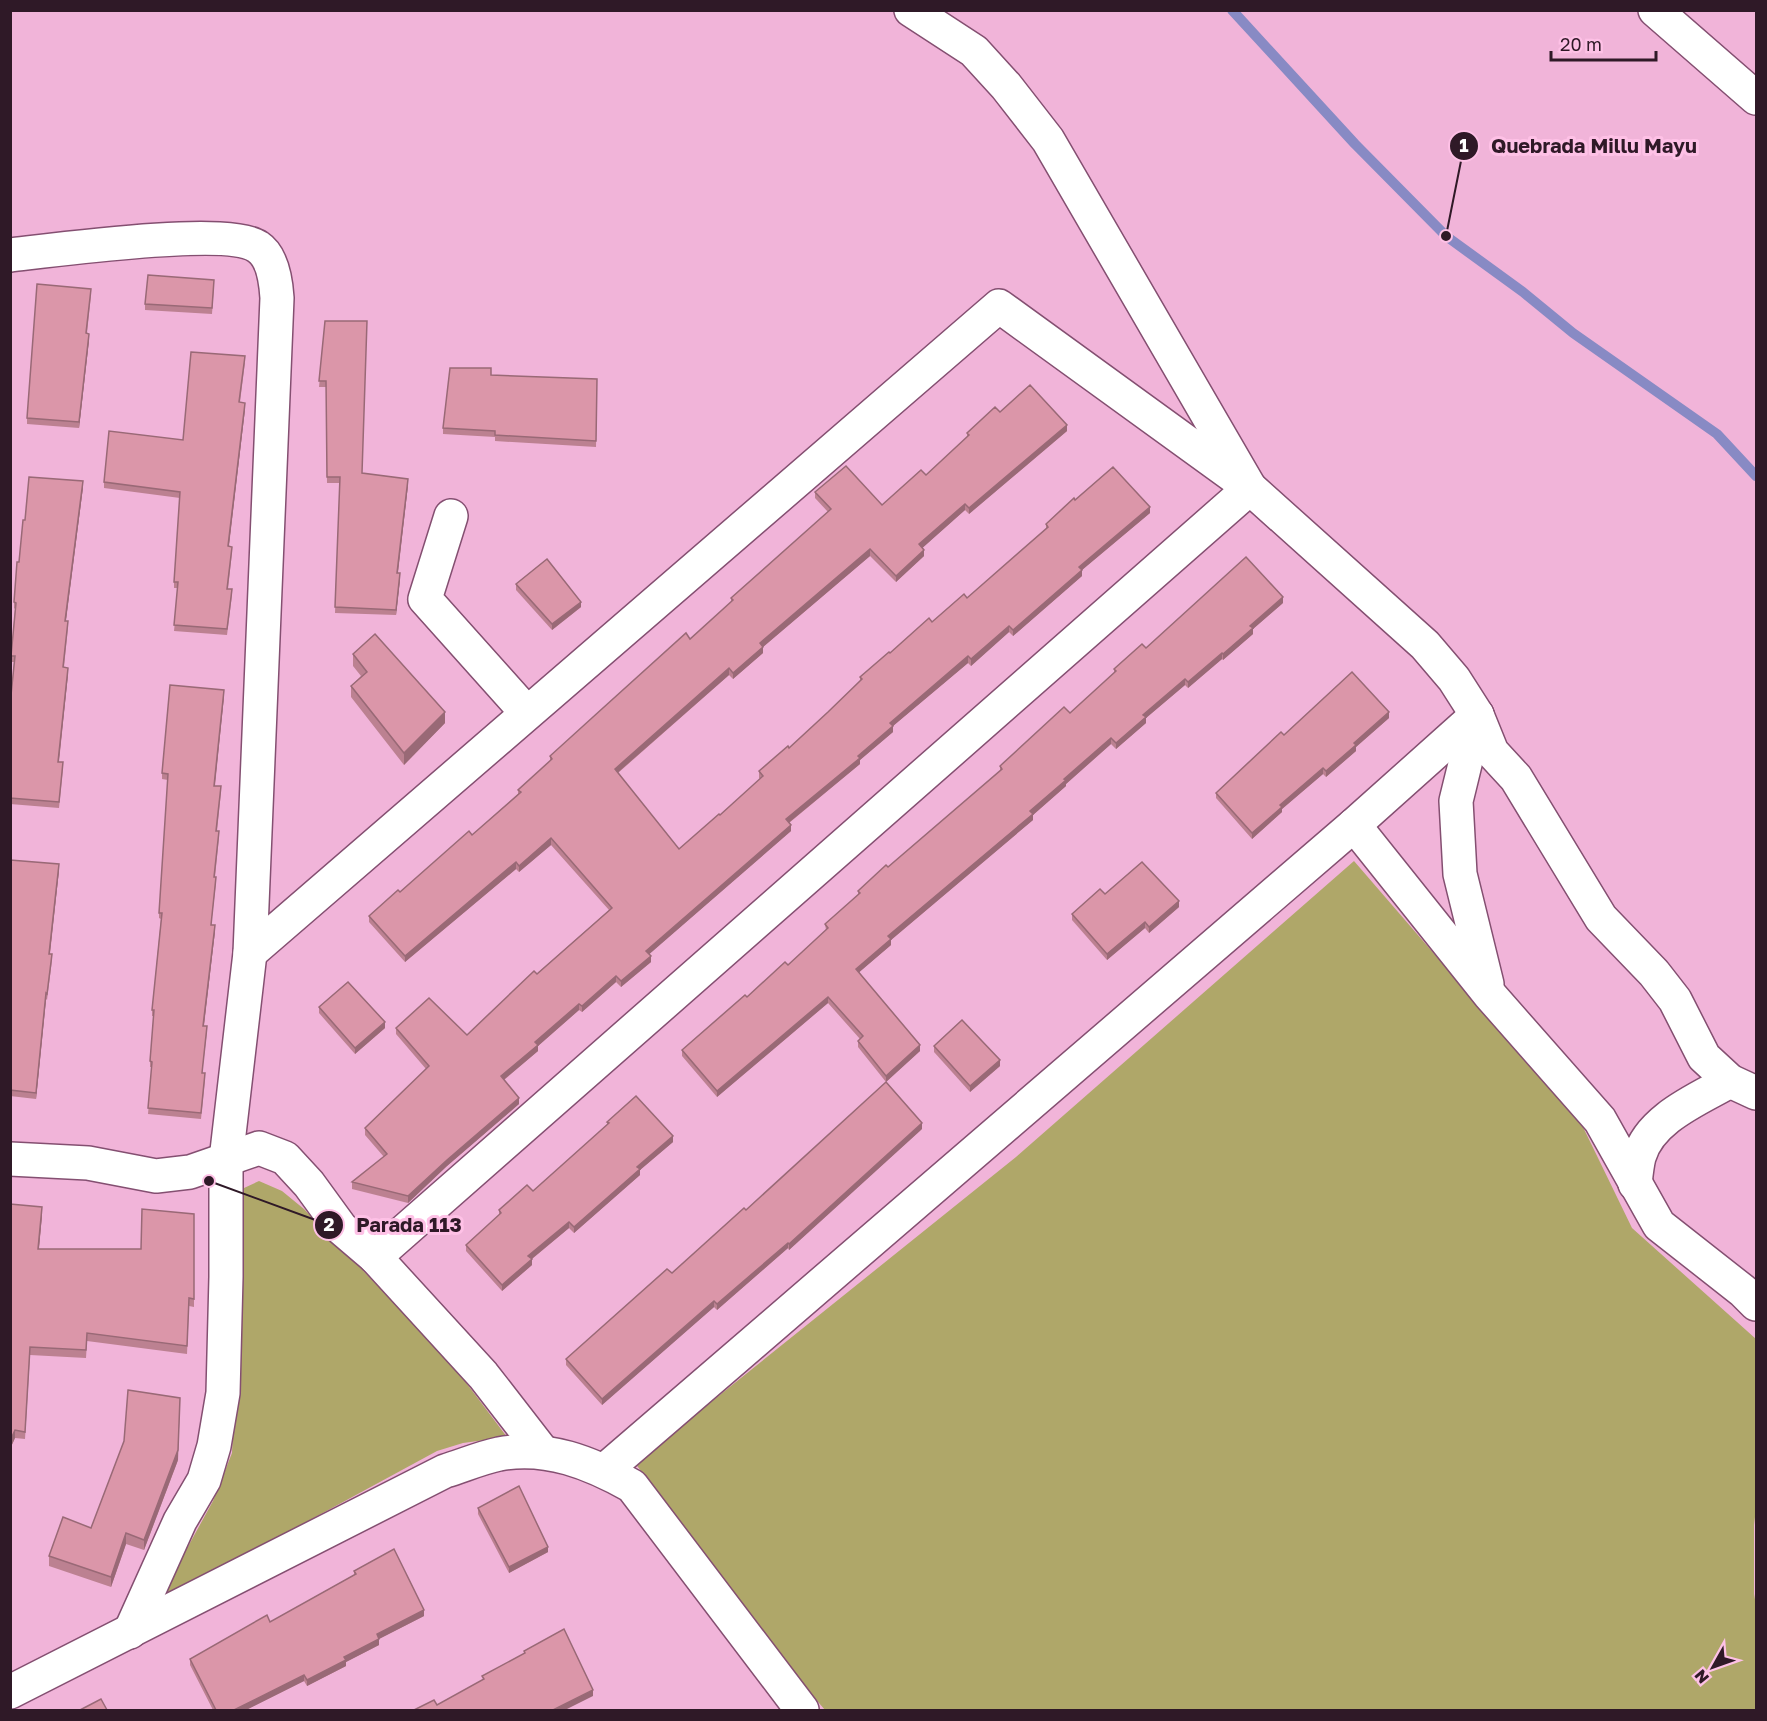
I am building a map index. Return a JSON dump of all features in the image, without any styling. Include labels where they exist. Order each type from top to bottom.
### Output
[{"type":"street","points":[[911,10],[974,51],[1006,86],[1048,140],[1250,488]]},
{"type":"street","points":[[1655,10],[1756,98]]},
{"type":"street","points":[[10,255],[80,247],[205,238],[236,240],[259,248],[274,271],[277,298],[250,953],[226,1160],[226,1277],[222,1393],[214,1446],[204,1480],[180,1521],[130,1632]]},
{"type":"street","points":[[250,953],[999,306],[1250,488],[1425,645],[1454,680],[1477,715],[1492,752],[1516,778],[1601,918],[1654,973],[1675,1000],[1704,1057],[1743,1087]]},
{"type":"street","points":[[375,1257],[1250,488]]},
{"type":"street","points":[[451,516],[425,599],[527,713]]},
{"type":"street","points":[[604,1471],[1354,825],[1477,715]]},
{"type":"street","points":[[1477,715],[1456,801],[1460,874],[1489,994]]},
{"type":"street","points":[[1354,825],[1489,994],[1600,1120],[1659,1225],[1743,1291],[1756,1304]]},
{"type":"street","points":[[1635,1184],[1640,1155],[1652,1133],[1673,1115],[1743,1087]]},
{"type":"street","points":[[10,1159],[88,1163],[156,1176],[190,1172],[259,1148],[285,1158],[309,1184],[341,1228],[375,1257],[483,1375],[542,1451]]},
{"type":"street","points":[[10,1692],[445,1472],[499,1454],[542,1451],[574,1459],[632,1486],[802,1710]]},
{"type":"shaded area","points":[[1354,861],[1582,1125],[1632,1228],[1756,1339],[1754,1594],[1756,1605],[1756,1710],[825,1710],[783,1661],[635,1463],[1016,1157]]},
{"type":"shaded area","points":[[259,1181],[282,1191],[304,1209],[449,1360],[507,1437],[463,1443],[437,1451],[157,1603],[213,1501],[232,1453],[244,1188]]},
{"type":"building","points":[[148,275],[214,280],[212,308],[145,304]]},
{"type":"building","points":[[37,284],[91,289],[86,333],[89,334],[79,422],[27,418]]},
{"type":"building","points":[[325,321],[367,321],[362,473],[408,479],[397,573],[400,573],[396,610],[335,607],[340,477],[327,477],[326,381],[319,381]]},
{"type":"building","points":[[191,352],[245,356],[239,402],[245,403],[228,546],[232,547],[227,589],[232,589],[227,629],[174,625],[178,582],[174,582],[180,492],[104,482],[109,431],[183,440]]},
{"type":"building","points":[[450,368],[491,368],[491,375],[597,379],[596,441],[495,435],[495,431],[443,428]]},
{"type":"building","points":[[1030,385],[1067,425],[969,508],[965,504],[919,544],[924,550],[896,576],[870,549],[760,643],[763,647],[733,673],[729,668],[615,769],[679,849],[763,776],[759,771],[788,746],[789,748],[828,712],[862,679],[860,677],[929,618],[932,622],[964,594],[967,598],[1048,527],[1046,524],[1074,498],[1075,500],[1113,467],[1150,507],[1079,567],[1082,570],[1013,630],[1009,626],[971,659],[968,656],[890,723],[893,726],[858,756],[860,758],[786,819],[791,825],[646,951],[651,956],[621,981],[616,976],[535,1042],[538,1045],[501,1076],[519,1098],[408,1196],[352,1182],[387,1154],[365,1128],[429,1066],[396,1028],[429,998],[467,1035],[534,971],[537,974],[612,908],[551,838],[519,866],[516,862],[405,956],[369,916],[469,831],[472,835],[521,792],[518,790],[552,759],[550,756],[686,633],[690,639],[733,600],[731,598],[831,509],[815,492],[846,466],[882,505],[921,470],[926,475],[995,407],[1000,412]]},
{"type":"building","points":[[29,477],[83,481],[65,621],[68,621],[63,667],[68,668],[58,762],[63,762],[59,802],[10,798],[10,705],[15,656],[11,656],[16,603],[14,602]]},
{"type":"building","points":[[1246,557],[1283,597],[1250,626],[1253,628],[1188,682],[1185,679],[1143,715],[1146,717],[1116,743],[1111,738],[1030,811],[1033,814],[888,936],[891,939],[856,969],[920,1045],[886,1076],[858,1041],[863,1036],[828,997],[717,1091],[682,1050],[745,995],[747,997],[785,962],[788,965],[828,928],[825,924],[860,893],[858,891],[1002,769],[1000,766],[1064,707],[1070,713],[1142,644],[1146,648]]},
{"type":"building","points":[[547,559],[581,602],[552,624],[516,584]]},
{"type":"building","points":[[375,634],[445,712],[404,753],[351,686],[367,672],[353,654]]},
{"type":"building","points":[[1352,672],[1389,712],[1354,743],[1356,745],[1326,771],[1323,768],[1252,833],[1216,793],[1281,732],[1284,735]]},
{"type":"building","points":[[170,685],[224,690],[214,786],[221,786],[211,925],[215,925],[203,1026],[207,1026],[201,1113],[148,1108],[152,1062],[150,1061],[154,1010],[152,1010],[162,913],[159,913],[168,774],[162,773]]},
{"type":"building","points":[[10,860],[59,864],[49,954],[52,954],[36,1093],[10,1090]]},
{"type":"building","points":[[1142,862],[1179,901],[1149,927],[1145,922],[1107,954],[1072,914],[1100,889],[1105,894]]},
{"type":"building","points":[[348,982],[385,1022],[355,1048],[319,1007]]},
{"type":"building","points":[[962,1020],[1000,1060],[970,1086],[934,1046]]},
{"type":"building","points":[[886,1082],[922,1123],[789,1244],[717,1304],[714,1301],[602,1399],[566,1359],[667,1269],[672,1273],[744,1208],[746,1210]]},
{"type":"building","points":[[636,1096],[673,1136],[637,1167],[640,1169],[574,1227],[569,1222],[528,1256],[532,1259],[502,1285],[466,1245],[501,1213],[499,1210],[527,1185],[533,1191]]},
{"type":"building","points":[[10,1204],[42,1207],[38,1249],[141,1249],[142,1209],[194,1214],[194,1299],[189,1298],[187,1346],[87,1333],[86,1350],[30,1347],[25,1432],[15,1430],[10,1441]]},
{"type":"building","points":[[128,1390],[180,1398],[178,1450],[144,1540],[126,1533],[111,1577],[49,1556],[63,1517],[91,1528],[124,1441]]},
{"type":"building","points":[[519,1486],[548,1547],[509,1567],[478,1508]]},
{"type":"building","points":[[394,1549],[424,1610],[377,1634],[379,1639],[344,1657],[346,1660],[307,1680],[304,1675],[234,1710],[216,1710],[190,1659],[267,1615],[270,1622],[356,1574],[354,1571]]},
{"type":"building","points":[[564,1629],[593,1690],[553,1710],[414,1710],[434,1700],[437,1705],[484,1679],[482,1676]]},
{"type":"building","points":[[101,1699],[107,1710],[80,1710]]},
{"type":"waterway","points":[[1232,10],[1355,144],[1446,236],[1523,292],[1573,333],[1717,434],[1756,476]]},
{"type":"place","name":"Quebrada Millu Mayu","points":[[1446,236]]},
{"type":"place","name":"Parada 113","points":[[209,1181]]}]
